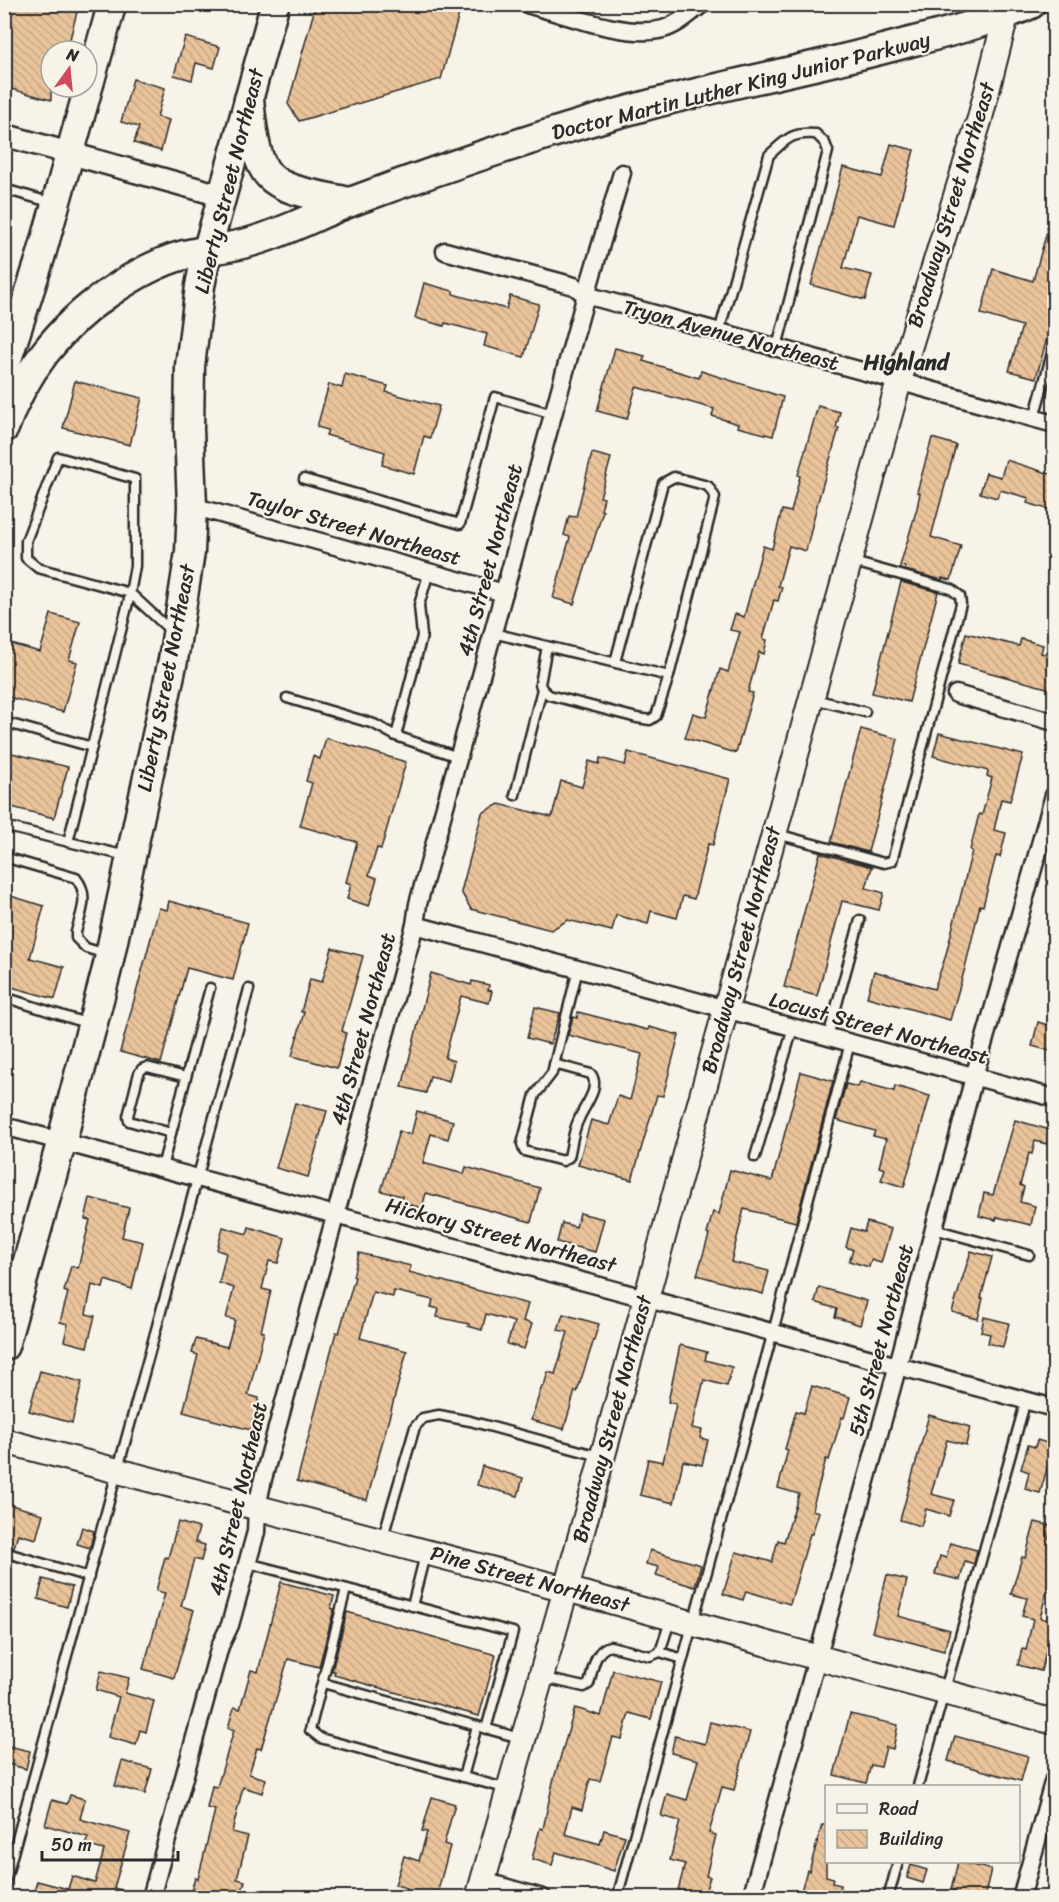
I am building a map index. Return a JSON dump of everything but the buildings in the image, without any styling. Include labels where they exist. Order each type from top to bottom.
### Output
[{"type":"highway","name":"Doctor Martin Luther King Junior Parkway","points":[[4,428],[17,396],[33,369],[49,346],[76,319],[105,295],[135,276],[182,256],[256,241],[350,202],[488,153],[645,106],[749,80],[853,58],[1015,8]]},
{"type":"highway","points":[[249,99],[256,152],[268,176],[279,185],[291,190],[350,202]]},
{"type":"highway","name":"Liberty Street Northeast","points":[[4,1346],[62,1140],[110,955],[177,636],[190,552],[192,506],[189,429],[190,366],[200,286],[207,251]]},
{"type":"main road","points":[[4,370],[71,154],[112,4]]},
{"type":"main road","name":"Liberty Street Northeast","points":[[207,251],[275,4]]},
{"type":"main road","name":"Broadway Street Northeast","points":[[481,1889],[566,1589],[898,381],[1015,8]]},
{"type":"main road","name":"Pine Street Northeast","points":[[4,1441],[682,1620],[1054,1722]]},
{"type":"street","points":[[527,4],[627,31],[664,29],[679,22],[702,4]]},
{"type":"street","points":[[4,135],[223,196]]},
{"type":"street","name":"4th Street Northeast","points":[[151,1898],[220,1646],[231,1625],[248,1563],[256,1532],[257,1507],[263,1479],[415,925],[418,904],[458,757],[622,173]]},
{"type":"street","name":"Tryon Avenue Northeast","points":[[445,251],[574,286],[586,295],[1054,424]]},
{"type":"street","name":"Taylor Street Northeast","points":[[192,506],[504,593]]},
{"type":"street","points":[[956,694],[1054,722]]},
{"type":"street","name":"5th Street Northeast","points":[[751,1898],[898,1365],[974,1077],[1054,795]]},
{"type":"street","name":"Locust Street Northeast","points":[[415,925],[1054,1098]]},
{"type":"street","name":"Hickory Street Northeast","points":[[4,1126],[1054,1408]]},
{"type":"street","points":[[1021,1898],[1054,1779]]},
{"type":"street","points":[[481,1889],[543,1898]]},
{"type":"lane","points":[[719,332],[769,155],[787,139],[801,133],[816,134],[825,143],[828,151],[777,347]]},
{"type":"lane","points":[[4,189],[56,204]]},
{"type":"lane","points":[[1034,418],[1054,345]]},
{"type":"lane","points":[[304,479],[460,524],[495,398],[554,414]]},
{"type":"lane","points":[[68,842],[130,592],[135,566],[135,479],[58,457],[26,542],[26,558],[38,568],[130,592],[177,636]]},
{"type":"lane","points":[[547,646],[540,684],[549,695],[650,720],[656,716],[669,676],[715,497],[708,486],[674,477],[663,483],[615,662]]},
{"type":"lane","points":[[774,833],[884,863],[892,861],[961,604],[960,596],[951,590],[849,560]]},
{"type":"lane","points":[[396,736],[422,636],[419,605],[429,572]]},
{"type":"lane","points":[[493,633],[669,676]]},
{"type":"lane","points":[[515,795],[542,689]]},
{"type":"lane","points":[[288,698],[374,724],[396,736],[458,757]]},
{"type":"lane","points":[[811,698],[865,712]]},
{"type":"lane","points":[[4,722],[92,747]]},
{"type":"lane","points":[[4,826],[131,857]]},
{"type":"lane","points":[[4,857],[76,878],[83,886],[85,896],[76,938],[86,948],[110,955]]},
{"type":"lane","points":[[828,1037],[860,920]]},
{"type":"lane","points":[[554,1064],[591,1074],[594,1082],[588,1104],[579,1119],[569,1157],[563,1161],[524,1151],[522,1147],[535,1095],[549,1079],[554,1064],[578,969]]},
{"type":"lane","points":[[162,1167],[210,988]]},
{"type":"lane","points":[[4,1886],[249,989]]},
{"type":"lane","points":[[4,997],[92,1025]]},
{"type":"lane","points":[[755,1157],[793,1028]]},
{"type":"lane","points":[[541,1678],[584,1687],[589,1684],[599,1652],[606,1647],[650,1656],[660,1652],[682,1620],[773,1332],[850,1043]]},
{"type":"lane","points":[[171,1133],[129,1121],[128,1116],[136,1084],[142,1069],[147,1067],[186,1077]]},
{"type":"lane","points":[[934,1229],[1029,1255]]},
{"type":"lane","points":[[918,1785],[1026,1400]]},
{"type":"lane","points":[[382,1540],[416,1427],[423,1418],[439,1415],[460,1419],[601,1457]]},
{"type":"lane","points":[[4,1552],[89,1577]]},
{"type":"lane","points":[[412,1606],[426,1552]]},
{"type":"lane","points":[[248,1563],[513,1632],[486,1729]]},
{"type":"lane","points":[[346,1589],[310,1730],[321,1738],[509,1789]]},
{"type":"lane","points":[[617,1898],[683,1659],[682,1620]]},
{"type":"lane","points":[[660,1652],[683,1659]]},
{"type":"lane","points":[[323,1683],[523,1739]]},
{"type":"lane","points":[[463,1777],[477,1726]]},
{"type":"lane","points":[[888,1898],[898,1863]]},
{"type":"district","name":"Highland","points":[[906,362]]}]
